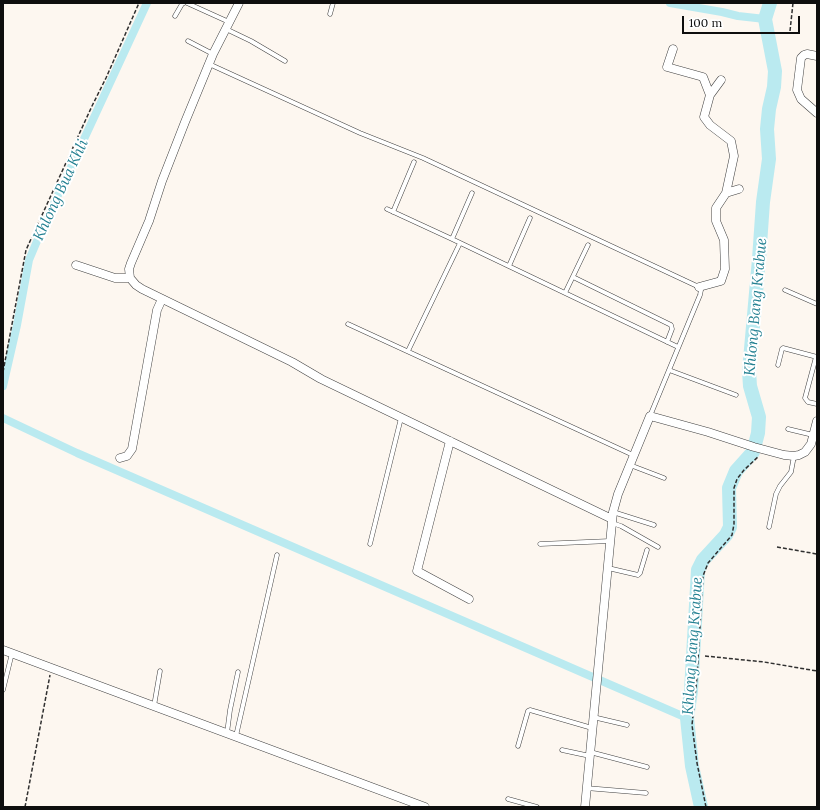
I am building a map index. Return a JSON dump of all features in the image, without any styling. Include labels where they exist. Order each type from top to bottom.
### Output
[{"type":"street","points":[[239,3],[213,54],[162,181],[149,221],[129,269],[130,278],[136,285],[162,299],[282,358],[321,379],[612,518]]},
{"type":"street","points":[[673,49],[667,67],[703,77],[710,95]]},
{"type":"street","points":[[817,56],[807,54],[801,58],[797,90],[800,99],[817,113]]},
{"type":"street","points":[[699,287],[721,281],[725,269],[724,240],[716,220],[716,208],[726,193],[734,156],[731,141],[710,125],[704,117],[710,95],[721,80]]},
{"type":"street","points":[[726,193],[739,189]]},
{"type":"street","points":[[76,265],[115,278],[130,278]]},
{"type":"street","points":[[120,458],[127,456],[132,449],[157,310],[162,299]]},
{"type":"street","points":[[585,807],[612,518],[618,494],[650,416],[708,432],[754,447],[784,455],[794,456],[806,452],[811,444],[817,421]]},
{"type":"street","points":[[450,441],[417,571],[470,599]]},
{"type":"street","points":[[3,650],[425,807]]},
{"type":"lane","points":[[175,16],[184,3]]},
{"type":"lane","points":[[188,3],[285,61]]},
{"type":"lane","points":[[330,14],[333,3]]},
{"type":"lane","points":[[188,41],[213,54]]},
{"type":"lane","points":[[209,64],[360,134],[423,158],[699,287],[702,292],[650,416]]},
{"type":"lane","points":[[393,212],[414,162]]},
{"type":"lane","points":[[452,239],[472,193]]},
{"type":"lane","points":[[387,209],[678,347]]},
{"type":"lane","points":[[509,266],[530,218]]},
{"type":"lane","points":[[408,351],[460,243]]},
{"type":"lane","points":[[565,293],[588,245]]},
{"type":"lane","points":[[572,277],[671,325],[672,329],[667,342]]},
{"type":"lane","points":[[785,290],[817,304]]},
{"type":"lane","points":[[348,324],[633,455]]},
{"type":"lane","points":[[778,365],[782,349],[784,348],[816,357],[805,398],[808,402],[817,404]]},
{"type":"lane","points":[[669,370],[736,395]]},
{"type":"lane","points":[[370,544],[400,418]]},
{"type":"lane","points":[[788,429],[813,436]]},
{"type":"lane","points":[[769,526],[776,494],[780,486],[791,472],[794,456]]},
{"type":"lane","points":[[629,465],[664,478]]},
{"type":"lane","points":[[612,518],[654,525]]},
{"type":"lane","points":[[612,518],[622,526],[658,547]]},
{"type":"lane","points":[[540,544],[610,541]]},
{"type":"lane","points":[[607,568],[638,575],[640,573],[647,550]]},
{"type":"lane","points":[[236,736],[277,554]]},
{"type":"lane","points":[[3,690],[12,653]]},
{"type":"lane","points":[[154,706],[160,672]]},
{"type":"lane","points":[[227,733],[238,672]]},
{"type":"lane","points":[[518,746],[528,711],[530,710],[592,728]]},
{"type":"lane","points":[[593,717],[627,725]]},
{"type":"lane","points":[[562,750],[590,754],[648,767]]},
{"type":"lane","points":[[586,788],[646,793]]},
{"type":"lane","points":[[508,800],[536,807]]},
{"type":"path","points":[[3,372],[26,250],[139,3]]},
{"type":"path","points":[[790,31],[793,3]]},
{"type":"path","points":[[706,807],[697,763],[692,725],[697,677],[703,576],[708,563],[732,535],[734,524],[735,483],[744,470],[760,454]]},
{"type":"path","points":[[777,547],[817,554]]},
{"type":"path","points":[[705,656],[764,662],[817,671]]},
{"type":"path","points":[[25,807],[52,668]]},
{"type":"waterway","name":"Khlong Bua Khli","points":[[3,386],[17,325],[29,260],[147,3]]},
{"type":"waterway","points":[[670,3],[738,16],[765,19]]},
{"type":"waterway","name":"Khlong Bang Krabue","points":[[701,807],[692,766],[687,718],[691,691],[698,570],[703,560],[726,535],[730,527],[729,488],[736,471],[753,452],[758,433],[759,417],[750,386],[749,371],[763,202],[769,159],[767,129],[775,71],[765,19],[770,3]]},
{"type":"waterway","points":[[3,418],[77,453],[687,718]]}]
